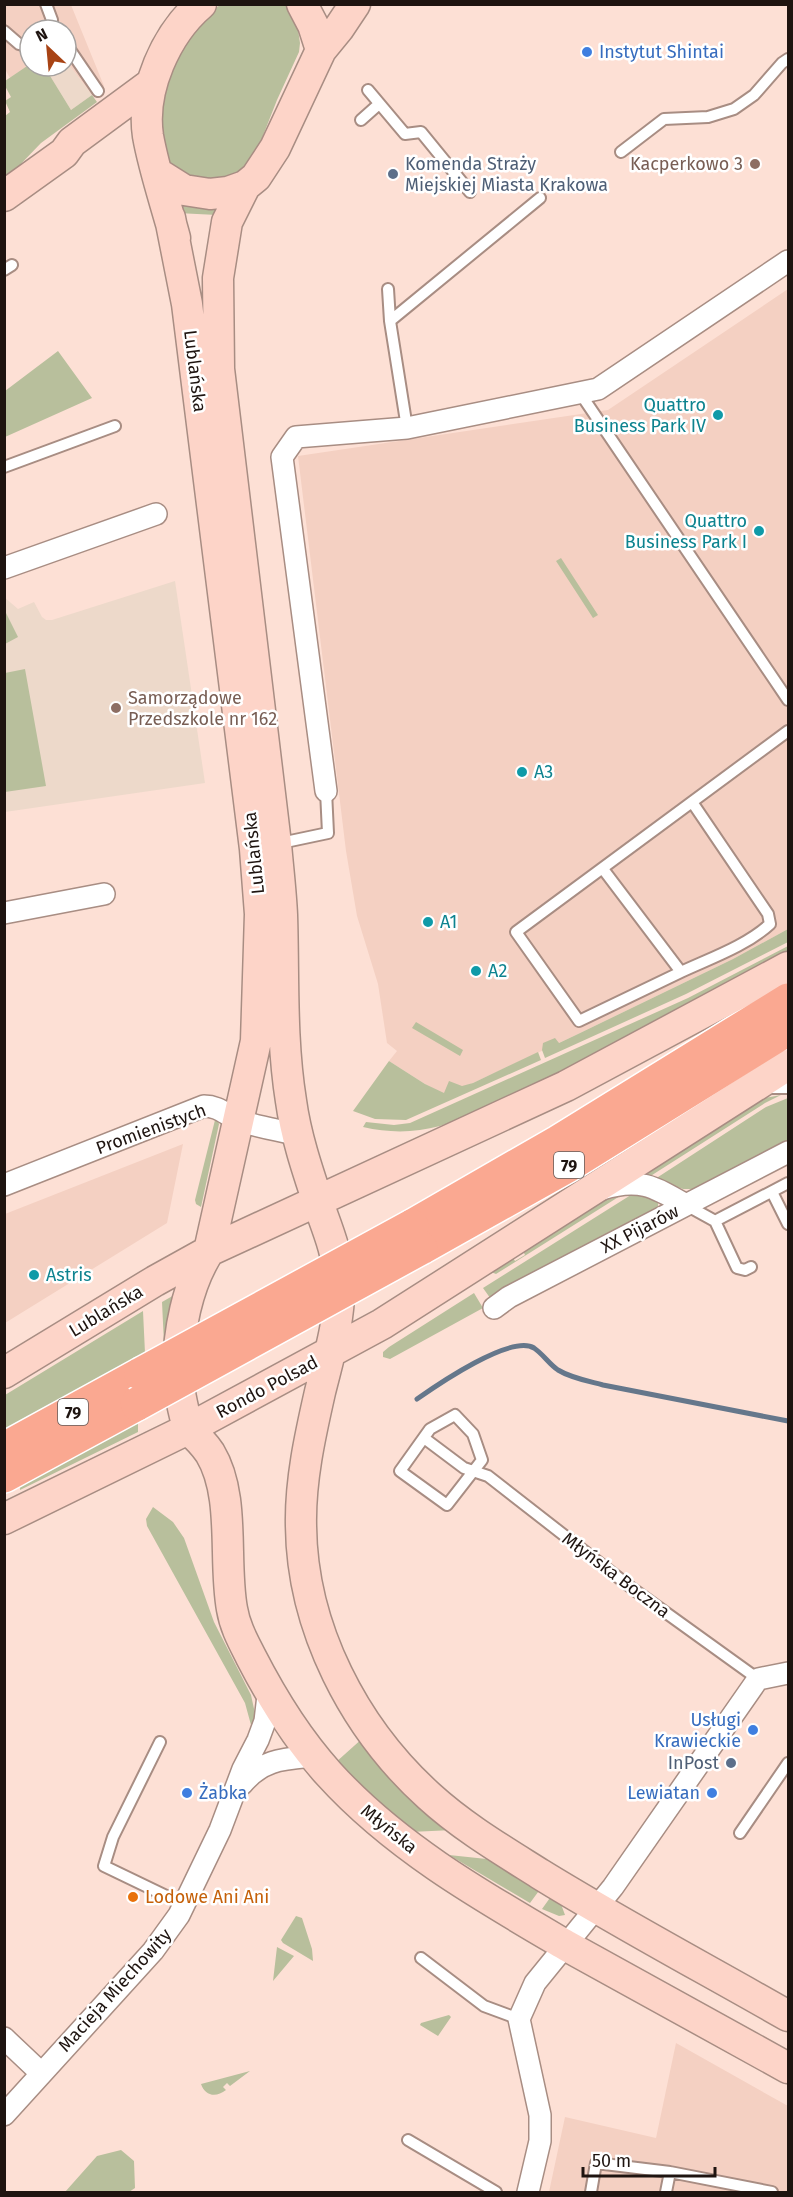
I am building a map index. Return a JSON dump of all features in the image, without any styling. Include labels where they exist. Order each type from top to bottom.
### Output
[{"type":"main road","points":[[302,4],[321,50]]},
{"type":"main road","name":"Lublańska","points":[[317,1199],[298,1135],[284,1048],[282,912],[276,844],[219,369],[218,278],[227,222],[245,186],[256,177],[275,148],[321,50],[355,4]]},
{"type":"main road","name":"Lublańska","points":[[187,10],[168,44],[152,84],[147,125],[157,174],[202,333],[219,369]]},
{"type":"main road","points":[[64,153],[72,142],[152,84]]},
{"type":"main road","points":[[4,196],[64,153],[147,125]]},
{"type":"main road","points":[[157,174],[184,190],[198,194],[228,192],[245,186]]},
{"type":"main road","name":"Lublańska","points":[[4,1373],[148,1285],[209,1251],[256,1041],[259,903],[252,828],[187,304],[170,218]]},
{"type":"main road","points":[[4,1519],[188,1429],[179,1391],[178,1373],[182,1334],[198,1267],[209,1251],[317,1199],[566,1086],[789,967]]},
{"type":"main road","name":"79","points":[[416,1237],[594,1120],[789,1000]]},
{"type":"main road","name":"79","points":[[4,1476],[139,1389],[416,1237],[569,1165],[789,1029]]},
{"type":"main road","points":[[789,1065],[397,1315],[330,1354],[319,1396],[304,1474],[301,1523],[304,1569],[312,1608],[323,1642],[337,1676],[352,1702],[401,1768],[431,1798],[497,1848],[596,1908],[789,2016]]},
{"type":"main road","name":"Rondo Polsad","points":[[188,1429],[330,1354],[339,1281],[336,1256],[317,1199]]},
{"type":"main road","name":"79","points":[[4,1449],[139,1389]]},
{"type":"main road","name":"Młyńska","points":[[188,1429],[210,1454],[221,1480],[226,1502],[226,1552],[232,1610],[237,1628],[269,1688],[314,1756],[354,1799],[394,1835],[466,1885],[565,1945],[789,2068]]},
{"type":"street","points":[[326,791],[282,457],[296,436],[407,428],[598,389],[789,261]]},
{"type":"street","points":[[4,568],[156,514]]},
{"type":"street","points":[[4,913],[104,894]]},
{"type":"street","name":"Promienistych","points":[[4,1185],[204,1106],[222,1110],[238,1120],[298,1135]]},
{"type":"street","name":"XX Pijarów","points":[[494,1308],[789,1152]]},
{"type":"street","points":[[574,1201],[606,1188],[625,1183],[638,1183],[660,1189],[686,1205]]},
{"type":"street","points":[[528,2193],[540,2141],[540,2115],[519,2019],[535,1983],[596,1908],[758,1679],[789,1673]]},
{"type":"street","name":"Macieja Miechowity","points":[[4,2115],[153,1951],[174,1923],[185,1905],[265,1721],[269,1688]]},
{"type":"street","name":"Macieja Miechowity","points":[[237,1789],[253,1772],[270,1762],[314,1756]]},
{"type":"street","points":[[4,2038],[41,2073]]},
{"type":"lane","points":[[4,31],[18,43]]},
{"type":"lane","points":[[621,152],[664,119],[708,117],[734,109],[754,95],[782,63],[789,59]]},
{"type":"lane","points":[[78,62],[98,91]]},
{"type":"lane","points":[[368,90],[405,134],[421,132],[470,192]]},
{"type":"lane","points":[[361,120],[380,104]]},
{"type":"lane","points":[[390,321],[540,198]]},
{"type":"lane","points":[[388,289],[390,321],[407,428]]},
{"type":"lane","points":[[580,393],[789,700]]},
{"type":"lane","points":[[4,467],[114,426]]},
{"type":"lane","points":[[692,802],[768,914],[770,924],[752,937],[579,1021],[516,932],[603,869],[692,802],[789,731]]},
{"type":"lane","points":[[276,844],[328,833],[326,791]]},
{"type":"lane","points":[[603,869],[681,972]]},
{"type":"lane","points":[[738,1098],[764,1089],[789,1088]]},
{"type":"lane","points":[[722,1226],[773,1200],[789,1183]]},
{"type":"lane","points":[[773,1200],[784,1222]]},
{"type":"lane","points":[[686,1205],[722,1226],[734,1246],[738,1268],[745,1270],[751,1267]]},
{"type":"lane","points":[[455,1415],[473,1434],[482,1460],[474,1472],[447,1505],[400,1471],[430,1429],[455,1415]]},
{"type":"lane","name":"Młyńska Boczna","points":[[423,1438],[464,1468],[488,1476],[633,1589],[758,1679]]},
{"type":"lane","points":[[160,1742],[113,1837],[104,1866],[185,1905]]},
{"type":"lane","points":[[740,1833],[789,1763]]},
{"type":"lane","points":[[421,1958],[484,2006],[519,2019]]},
{"type":"lane","points":[[408,2140],[496,2193]]},
{"type":"lane","points":[[591,2193],[596,2163],[670,2172],[772,2193]]},
{"type":"lane","points":[[666,2193],[670,2172]]},
{"type":"shaded area","points":[[5,5],[71,5],[76,18],[18,18],[18,72],[10,78],[5,69]]},
{"type":"shaded area","points":[[78,22],[104,86],[92,95],[78,77]]},
{"type":"shaded area","points":[[78,77],[92,95],[71,110],[51,78]]},
{"type":"shaded area","points":[[788,289],[788,929],[733,959],[578,1034],[473,1083],[444,1094],[389,1061],[397,1051],[387,1043],[378,984],[357,916],[346,851],[298,456],[608,410]]},
{"type":"shaded area","name":"Samorządowe Przedszkole nr 162","points":[[175,581],[205,783],[5,812],[4,597],[18,609],[34,602],[42,617],[52,620]]},
{"type":"shaded area","points":[[183,1144],[167,1223],[5,1323],[5,1214]]},
{"type":"shaded area","points":[[676,2043],[788,2106],[788,2192],[549,2192],[565,2117],[656,2138]]},
{"type":"green space","points":[[220,5],[287,5],[297,23],[299,52],[255,156],[241,171],[221,179],[189,178],[172,167],[167,160],[160,119],[167,81],[182,47],[207,15]]},
{"type":"green space","points":[[18,72],[18,78],[51,78],[71,110],[92,95],[97,102],[41,143],[5,177],[5,116],[10,112],[5,101],[11,97],[5,81]]},
{"type":"green space","points":[[175,200],[217,206],[217,215],[177,213]]},
{"type":"green space","points":[[58,351],[92,398],[5,437],[5,391]]},
{"type":"green space","points":[[561,558],[598,615],[593,618],[556,561]]},
{"type":"green space","points":[[4,609],[18,637],[5,644],[4,644]]},
{"type":"green space","points":[[25,669],[46,786],[5,792],[5,673]]},
{"type":"green space","points":[[788,929],[788,942],[686,994],[545,1058],[542,1050],[543,1043],[555,1038],[559,1043],[733,959]]},
{"type":"green space","points":[[788,946],[788,955],[726,989],[600,1053],[465,1117],[440,1126],[411,1131],[363,1127],[366,1122],[394,1125],[410,1123],[688,998]]},
{"type":"green space","points":[[416,1022],[463,1050],[460,1056],[412,1028]]},
{"type":"green space","points":[[538,1052],[541,1060],[406,1120],[375,1119],[353,1111],[389,1061],[444,1093],[449,1081],[462,1086],[473,1083]]},
{"type":"green space","points":[[781,1095],[649,1177],[642,1176],[760,1099]]},
{"type":"green space","points":[[788,1098],[788,1140],[695,1189],[683,1189],[655,1179],[766,1107]]},
{"type":"green space","points":[[216,1116],[219,1124],[201,1207],[196,1204],[195,1200]]},
{"type":"green space","points":[[634,1193],[658,1199],[658,1207],[493,1302],[483,1288]]},
{"type":"green space","points":[[620,1196],[496,1274],[491,1272],[513,1258],[515,1261],[525,1255],[523,1251],[603,1201]]},
{"type":"green space","points":[[474,1293],[483,1308],[390,1359],[383,1357],[383,1352],[389,1347]]},
{"type":"green space","points":[[176,1294],[173,1339],[164,1344],[162,1302]]},
{"type":"green space","points":[[143,1311],[145,1353],[5,1430],[5,1395]]},
{"type":"green space","points":[[138,1421],[138,1432],[20,1490],[20,1487]]},
{"type":"green space","points":[[153,1507],[173,1522],[184,1538],[214,1622],[251,1695],[256,1718],[254,1726],[251,1725],[245,1703],[147,1526],[146,1519]]},
{"type":"green space","points":[[364,1737],[453,1830],[410,1832],[335,1763]]},
{"type":"green space","points":[[449,1855],[496,1860],[541,1888],[530,1903]]},
{"type":"green space","points":[[552,1895],[561,1904],[565,1915],[559,1916],[542,1909]]},
{"type":"green space","points":[[296,1916],[302,1918],[312,1949],[313,1961],[281,1940]]},
{"type":"green space","points":[[277,1947],[294,1956],[273,1981]]},
{"type":"green space","points":[[449,2015],[451,2017],[438,2036],[420,2025],[421,2023]]},
{"type":"green space","points":[[250,2071],[230,2086],[227,2083],[223,2087],[226,2090],[215,2095],[205,2091],[201,2084]]},
{"type":"green space","points":[[121,2150],[134,2161],[135,2188],[129,2192],[65,2192],[97,2156]]},
{"type":"waterway","points":[[417,1399],[474,1363],[509,1348],[523,1346],[534,1348],[558,1370],[580,1379],[788,1421]]},
{"type":"place","name":"Instytut Shintai","points":[[587,52]]},
{"type":"place","name":"Kacperkowo 3","points":[[755,164]]},
{"type":"place","name":"Komenda Straży Miejskiej Miasta Krakowa","points":[[393,174]]},
{"type":"place","name":"Quattro Business Park IV","points":[[718,415]]},
{"type":"place","name":"Quattro Business Park I","points":[[759,531]]},
{"type":"place","name":"Samorządowe Przedszkole nr 162","points":[[116,708]]},
{"type":"place","name":"A3","points":[[522,772]]},
{"type":"place","name":"A1","points":[[428,922]]},
{"type":"place","name":"A2","points":[[476,971]]},
{"type":"place","name":"Astris","points":[[34,1275]]},
{"type":"place","name":"Usługi Krawieckie","points":[[753,1730]]},
{"type":"place","name":"InPost","points":[[731,1763]]},
{"type":"place","name":"Żabka","points":[[187,1793]]},
{"type":"place","name":"Lewiatan","points":[[712,1793]]},
{"type":"place","name":"Lodowe Ani Ani","points":[[133,1897]]}]
